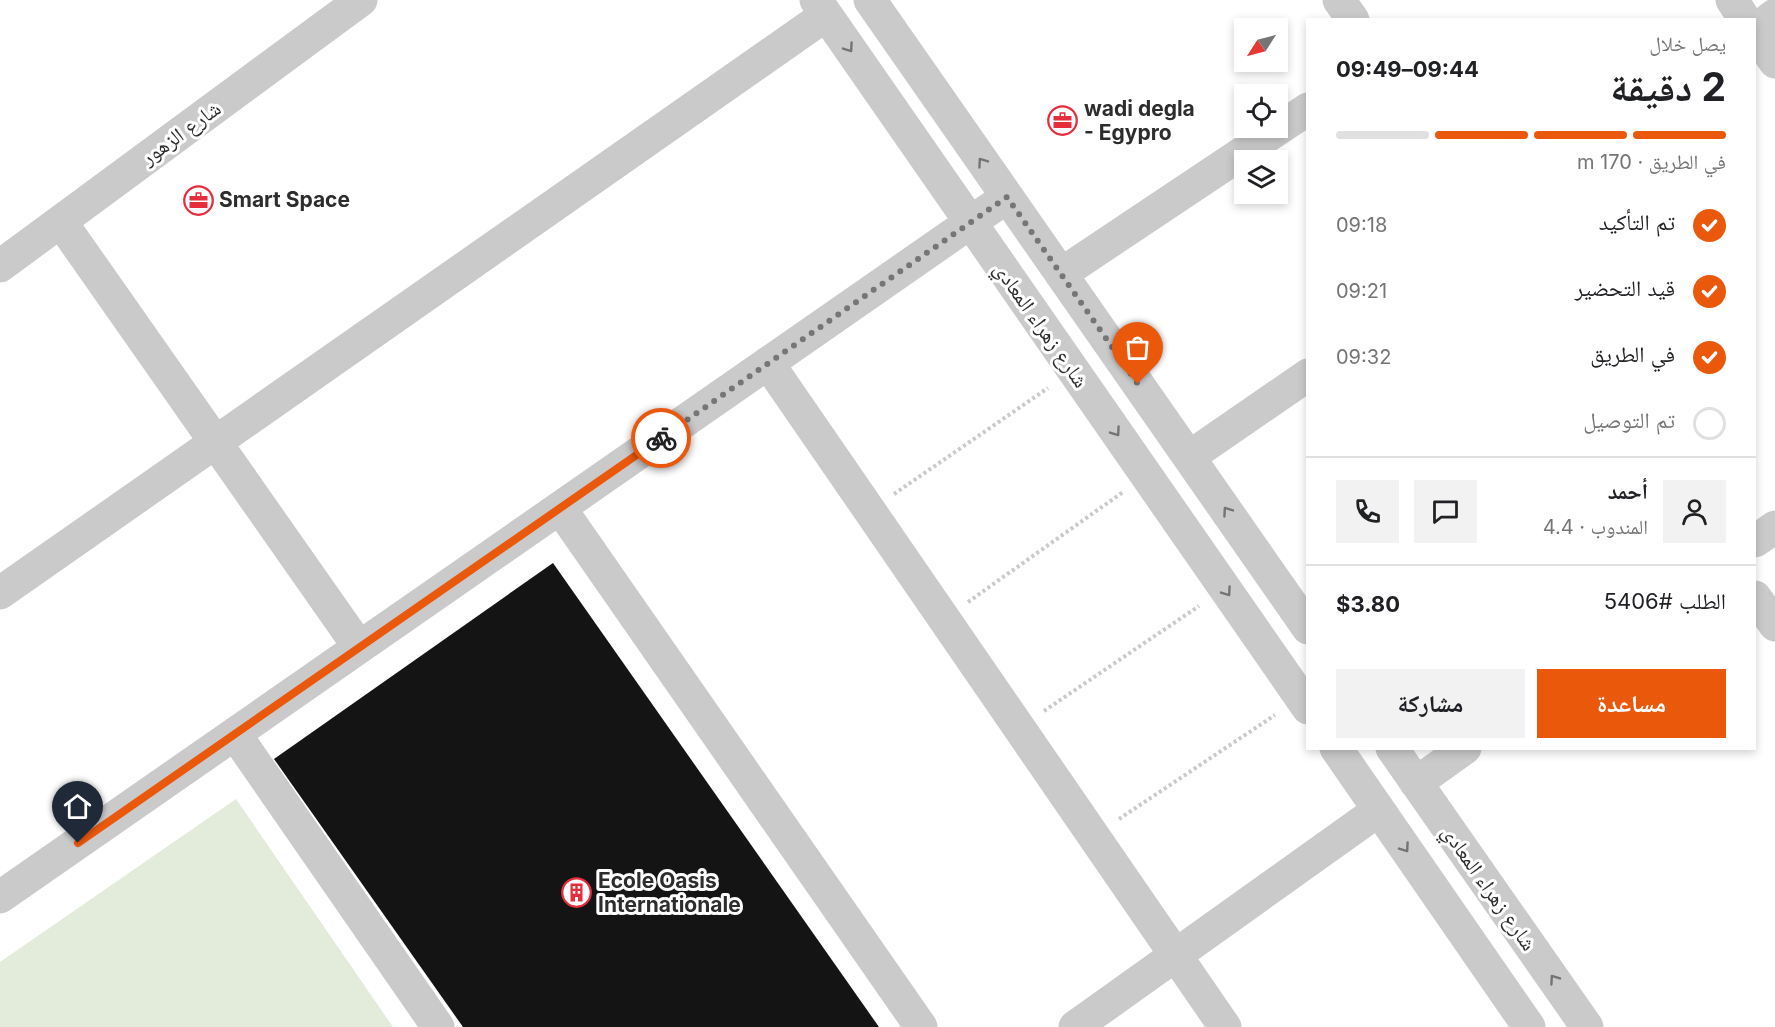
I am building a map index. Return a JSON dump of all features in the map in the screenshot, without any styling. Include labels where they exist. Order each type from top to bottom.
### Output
[{"type":"street","name":"شارع الزهور","points":[[0,266],[361,0]]},
{"type":"street","points":[[870,0],[1306,625]]},
{"type":"street","points":[[1340,0],[1352,18]]},
{"type":"street","points":[[1732,0],[1744,18]]},
{"type":"street","points":[[0,593],[216,442],[821,7]]},
{"type":"street","name":"شارع زهراء المعادي","points":[[821,7],[1304,703]]},
{"type":"street","points":[[1756,31],[1775,15]]},
{"type":"street","points":[[1756,34],[1775,62]]},
{"type":"street","points":[[1061,274],[1306,110]]},
{"type":"street","points":[[0,897],[1007,197]]},
{"type":"street","points":[[61,222],[359,647]]},
{"type":"street","points":[[768,363],[1225,1027]]},
{"type":"street","points":[[1189,457],[1306,376]]},
{"type":"street","points":[[560,508],[921,1027]]},
{"type":"street","points":[[1756,540],[1775,527]]},
{"type":"street","points":[[1756,598],[1775,625]]},
{"type":"street","points":[[235,734],[438,1027]]},
{"type":"street","points":[[1337,750],[1529,1027]]},
{"type":"street","name":"شارع زهراء المعادي","points":[[1393,750],[1587,1027]]},
{"type":"street","points":[[1416,783],[1462,750]]},
{"type":"street","points":[[1075,1027],[1379,810]]},
{"type":"path","points":[[870,511],[1073,370]]},
{"type":"path","points":[[945,619],[1146,476]]},
{"type":"path","points":[[1020,728],[1225,588]]},
{"type":"path","points":[[1094,836],[1304,703]]},
{"type":"green space","points":[[236,799],[393,1027],[0,1027],[0,962]]},
{"type":"building","name":"Ecole Oasis Internationale","points":[[553,563],[879,1027],[463,1027],[274,759]]},
{"type":"way so far","points":[[661,438],[1007,197],[1138,384]]},
{"type":"place","name":"wadi degla - Egypro","points":[[1063,121]]},
{"type":"place","name":"Smart Space","points":[[198,200]]},
{"type":"place","name":"Ecole Oasis Internationale","points":[[577,893]]},
{"type":"route","points":[[78,843],[661,438]]}]
